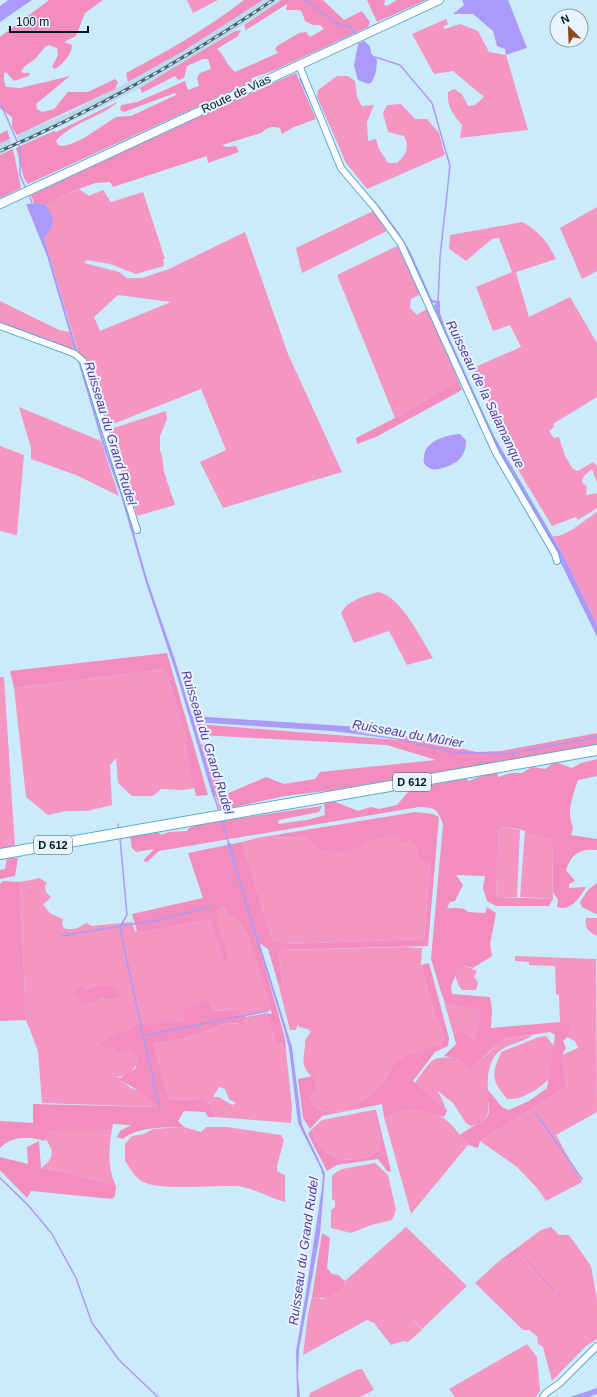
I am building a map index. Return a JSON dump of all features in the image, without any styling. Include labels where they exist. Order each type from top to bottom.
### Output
[{"type":"highway","name":"D 612","points":[[0,854],[597,750]]},
{"type":"main road","name":"Route de Vias","points":[[0,204],[439,0]]},
{"type":"street","points":[[299,65],[341,168],[375,208],[401,244],[496,453],[555,554],[557,561]]},
{"type":"street","points":[[0,326],[75,354],[81,358],[86,366],[112,454],[137,530]]},
{"type":"street","points":[[543,1397],[546,1392],[560,1383],[597,1346]]},
{"type":"shaded area","points":[[8,0],[32,0],[0,22],[0,6]]},
{"type":"shaded area","points":[[49,0],[103,0],[85,13],[76,36],[64,42],[72,45],[72,48],[69,55],[61,64],[55,69],[52,67],[58,55],[57,48],[49,45],[45,47],[35,59],[21,71],[23,73],[30,73],[29,76],[14,81],[6,72],[4,73],[6,87],[20,88],[70,76],[36,104],[37,109],[42,112],[54,109],[68,92],[88,92],[115,79],[118,82],[115,89],[17,135],[12,127],[12,117],[0,108],[0,37]]},
{"type":"shaded area","points":[[187,0],[218,0],[193,13]]},
{"type":"shaded area","points":[[244,0],[263,0],[185,50],[128,82],[126,73],[172,48],[230,11]]},
{"type":"shaded area","points":[[263,0],[281,0],[190,59],[140,88],[22,145],[17,135],[75,110],[128,82],[185,50]]},
{"type":"shaded area","points":[[281,0],[323,0],[344,20],[362,11],[370,22],[368,27],[275,70],[252,78],[253,81],[28,184],[24,178],[16,148],[54,131],[56,132],[119,101],[103,112],[70,129],[56,141],[58,145],[63,146],[71,144],[84,138],[116,117],[131,116],[176,95],[175,93],[124,112],[120,110],[121,105],[137,102],[185,81],[188,90],[199,86],[197,78],[200,73],[211,69],[208,59],[203,59],[187,66],[184,78],[178,80],[175,76],[142,93],[140,88],[235,31],[241,30],[238,36],[217,49],[235,72],[278,53],[275,49],[277,46],[299,33],[306,32],[310,37],[324,29],[320,25],[313,25],[305,21],[302,12],[299,10],[286,10],[287,4],[246,30],[244,25]]},
{"type":"shaded area","points":[[367,0],[385,0],[384,5],[387,6],[397,0],[426,0],[377,22]]},
{"type":"shaded area","points":[[462,0],[508,0],[527,48],[506,55],[505,49],[497,46],[493,31],[473,14],[453,14],[464,5]]},
{"type":"shaded area","points":[[446,19],[448,24],[443,27],[445,29],[460,24],[478,31],[489,52],[506,55],[528,130],[460,138],[462,125],[451,110],[448,102],[448,92],[454,89],[462,94],[468,106],[475,105],[484,97],[453,71],[434,74],[412,34]]},
{"type":"shaded area","points":[[364,41],[370,46],[371,53],[377,60],[376,72],[372,82],[368,84],[358,80],[354,66],[358,44]]},
{"type":"shaded area","points":[[296,73],[316,119],[294,127],[282,134],[280,128],[274,127],[265,129],[261,133],[222,145],[226,147],[236,146],[239,152],[208,163],[207,156],[113,187],[110,182],[95,183],[46,204],[34,203],[31,195],[192,119]]},
{"type":"shaded area","points":[[305,76],[343,165],[379,206],[399,233],[410,251],[432,300],[440,301],[440,313],[447,333],[494,436],[561,551],[597,625],[597,637],[556,553],[501,461],[432,308],[436,303],[429,303],[405,250],[341,166],[299,79]]},
{"type":"shaded area","points":[[337,76],[348,76],[355,81],[357,97],[362,106],[374,105],[367,122],[368,141],[376,139],[379,149],[388,163],[397,163],[403,157],[407,144],[404,136],[388,132],[383,113],[387,105],[401,104],[415,119],[427,119],[439,133],[445,155],[367,189],[346,163],[317,97],[318,90]]},
{"type":"shaded area","points":[[7,130],[10,139],[0,143],[0,134]]},
{"type":"shaded area","points":[[10,139],[13,149],[0,155],[0,143]]},
{"type":"shaded area","points":[[13,149],[21,188],[0,198],[0,155]]},
{"type":"shaded area","points":[[79,189],[89,196],[103,190],[111,202],[143,192],[165,259],[163,259],[164,266],[136,274],[110,264],[87,260],[84,263],[119,272],[127,278],[142,278],[169,269],[245,232],[288,354],[342,472],[223,508],[200,462],[226,450],[201,389],[108,426],[84,358],[79,355],[44,238],[50,229],[52,221],[45,204]],"holes":[[[118,295],[171,302],[100,331],[94,317]]]},
{"type":"shaded area","points":[[26,204],[45,204],[51,213],[53,221],[51,229],[44,238],[105,445],[123,495],[148,582],[175,660],[192,716],[390,729],[394,735],[194,722],[216,796],[213,797],[177,676],[146,583],[121,496],[103,446],[47,256]]},
{"type":"shaded area","points":[[597,207],[597,271],[582,279],[560,228]]},
{"type":"shaded area","points":[[375,210],[387,231],[302,273],[296,248]]},
{"type":"shaded area","points":[[522,222],[533,229],[542,238],[550,247],[556,259],[516,272],[529,317],[570,297],[597,343],[597,397],[553,424],[554,427],[549,431],[554,438],[559,437],[565,456],[573,469],[578,471],[593,462],[597,466],[597,483],[592,469],[584,476],[582,482],[587,487],[586,495],[597,493],[597,508],[578,520],[576,517],[552,526],[511,458],[487,398],[473,368],[521,347],[510,325],[493,331],[476,287],[512,272],[499,238],[492,239],[466,261],[449,249],[450,235]]},
{"type":"shaded area","points":[[397,246],[423,293],[411,299],[410,308],[417,315],[429,307],[458,380],[395,418],[337,275]]},
{"type":"shaded area","points":[[0,301],[59,330],[70,332],[75,349],[66,348],[0,324]]},
{"type":"shaded area","points":[[458,380],[462,390],[376,437],[357,444],[356,438],[395,418]]},
{"type":"shaded area","points":[[19,407],[101,441],[119,496],[76,475],[31,459],[31,448]]},
{"type":"shaded area","points":[[166,411],[167,419],[160,436],[160,450],[164,472],[175,505],[137,516],[110,429]]},
{"type":"shaded area","points":[[460,434],[466,440],[466,446],[463,455],[457,461],[439,469],[431,469],[424,463],[425,451],[432,443],[443,437]]},
{"type":"shaded area","points":[[0,446],[24,455],[17,535],[0,531]]},
{"type":"shaded area","points":[[597,512],[597,625],[553,536],[558,536],[569,531]]},
{"type":"shaded area","points":[[378,592],[386,595],[402,609],[417,630],[433,658],[407,665],[389,631],[354,643],[341,613],[352,602]]},
{"type":"shaded area","points":[[167,653],[208,795],[196,796],[184,741],[187,741],[165,669],[14,688],[10,671]]},
{"type":"shaded area","points":[[165,669],[187,741],[184,742],[195,788],[184,790],[161,789],[153,796],[132,796],[118,783],[116,758],[110,765],[112,805],[87,811],[66,811],[48,815],[26,797],[14,688]]},
{"type":"shaded area","points":[[0,677],[4,677],[15,847],[0,849]]},
{"type":"shaded area","points":[[197,724],[398,740],[399,735],[477,752],[501,751],[597,733],[597,745],[333,790],[285,796],[220,810],[201,745],[207,742],[224,795],[266,777],[284,784],[315,779],[320,772],[436,760],[387,745],[199,735]]},
{"type":"shaded area","points":[[597,759],[597,776],[578,780],[570,809],[573,827],[571,835],[597,839],[597,850],[581,851],[574,856],[568,864],[566,870],[575,881],[569,884],[569,888],[586,887],[571,906],[562,908],[557,907],[558,900],[553,892],[552,839],[519,829],[506,827],[499,828],[496,897],[553,899],[549,906],[496,906],[487,901],[483,888],[485,876],[456,875],[463,885],[455,901],[450,902],[447,908],[461,908],[468,912],[485,913],[487,907],[496,913],[490,944],[492,956],[473,968],[466,966],[458,969],[451,986],[452,994],[490,997],[492,1009],[491,1028],[560,1022],[570,1025],[570,1034],[563,1041],[566,1048],[562,1055],[567,1087],[480,1141],[478,1148],[468,1145],[460,1135],[480,1123],[488,1115],[488,1102],[485,1091],[488,1090],[502,1107],[509,1110],[529,1101],[547,1088],[555,1035],[550,1032],[503,1039],[470,1069],[459,1059],[444,1056],[456,1044],[453,1033],[460,1031],[474,1039],[478,1026],[479,1008],[447,1005],[442,995],[431,959],[443,824],[435,810],[419,807],[159,851],[147,862],[143,861],[154,849],[136,852],[132,848],[130,836],[156,831],[162,835],[169,832],[187,831],[189,828],[200,824],[322,806],[319,812],[279,820],[278,824],[307,820],[325,815],[324,804],[331,800],[358,811],[371,807],[379,809],[397,805],[408,792],[418,788],[464,777],[469,781],[483,775],[497,772],[498,777],[511,773],[522,773],[532,767],[545,769],[555,762],[572,768],[581,763]]},
{"type":"shaded area","points":[[415,812],[433,814],[439,817],[428,946],[278,950],[283,982],[278,983],[268,949],[258,942],[285,1038],[286,1051],[282,1043],[277,1045],[266,1013],[272,1014],[249,937],[240,922],[228,915],[223,906],[219,909],[217,921],[229,960],[224,962],[210,919],[149,931],[137,931],[132,914],[203,898],[188,853],[242,842],[270,933],[274,940],[284,944],[424,939],[430,863],[420,860],[416,845],[410,840],[402,843],[399,837],[388,835],[345,852],[320,850],[305,837],[257,838]]},
{"type":"shaded area","points":[[507,827],[520,830],[517,897],[496,897],[499,828]]},
{"type":"shaded area","points":[[373,830],[432,837],[424,939],[284,944],[274,940],[270,933],[242,842],[257,838],[305,837]]},
{"type":"shaded area","points":[[525,830],[552,838],[553,899],[520,897]]},
{"type":"shaded area","points":[[227,843],[230,843],[231,845],[239,877],[292,1047],[302,1125],[325,1173],[320,1234],[299,1350],[298,1377],[300,1397],[297,1397],[296,1351],[320,1210],[323,1176],[298,1123],[289,1048]]},
{"type":"shaded area","points":[[7,858],[18,858],[15,876],[0,879],[0,870],[5,869]]},
{"type":"shaded area","points":[[40,878],[47,883],[45,886],[46,892],[51,897],[43,905],[51,914],[63,919],[62,925],[67,929],[75,928],[86,923],[92,926],[132,922],[135,932],[149,931],[210,919],[224,961],[229,960],[216,921],[219,909],[223,906],[228,915],[240,922],[249,936],[271,1010],[244,1015],[238,1009],[213,1011],[184,1022],[150,1026],[137,1024],[113,1048],[132,1049],[138,1060],[137,1064],[130,1073],[119,1077],[115,1076],[131,1088],[145,1093],[158,1107],[42,1103],[38,1051],[26,1020],[20,882]],"holes":[[[96,985],[113,1000],[104,998],[85,1005],[87,989]]]},
{"type":"shaded area","points":[[3,881],[20,882],[26,1020],[0,1021],[0,884]]},
{"type":"shaded area","points":[[597,883],[596,914],[582,907],[580,902],[588,890]]},
{"type":"shaded area","points":[[586,918],[597,918],[597,936],[587,929]]},
{"type":"shaded area","points":[[406,947],[422,948],[421,965],[434,1014],[444,1038],[441,1045],[393,1065],[387,1077],[371,1096],[361,1100],[358,1107],[338,1112],[319,1109],[314,1104],[311,1097],[317,1089],[316,1085],[304,1065],[305,1040],[311,1032],[308,1029],[299,1027],[298,1024],[296,1030],[290,1030],[278,983],[283,981],[278,950]]},
{"type":"shaded area","points":[[596,952],[597,1112],[556,1135],[582,1182],[546,1201],[538,1189],[517,1167],[480,1141],[567,1087],[562,1055],[578,1048],[575,1041],[567,1037],[570,1034],[570,1025],[560,1022],[559,995],[556,994],[555,966],[529,965],[529,962],[515,961],[515,956],[596,959]]},
{"type":"shaded area","points":[[429,963],[449,1038],[448,1046],[435,1052],[413,1081],[447,1111],[444,1117],[429,1112],[407,1110],[384,1117],[382,1104],[322,1116],[310,1129],[303,1118],[298,1079],[313,1076],[317,1089],[311,1097],[314,1104],[319,1109],[331,1112],[345,1111],[358,1107],[361,1100],[371,1096],[387,1077],[393,1065],[404,1057],[441,1045],[444,1038],[434,1014],[421,965]]},
{"type":"shaded area","points":[[466,966],[477,971],[474,977],[478,982],[476,990],[462,990],[459,986],[455,975],[458,969]]},
{"type":"shaded area","points":[[81,985],[87,989],[96,985],[115,986],[120,996],[113,1000],[104,998],[85,1005],[76,995],[77,988]]},
{"type":"shaded area","points":[[443,998],[447,1005],[479,1007],[478,1026],[474,1039],[460,1031],[453,1033]]},
{"type":"shaded area","points":[[207,1000],[213,1011],[238,1009],[246,1017],[245,1024],[242,1026],[238,1023],[227,1023],[187,1038],[154,1044],[170,1100],[203,1099],[210,1104],[216,1117],[208,1117],[205,1112],[184,1111],[178,1121],[184,1127],[144,1130],[129,1135],[123,1139],[117,1137],[120,1131],[131,1125],[113,1124],[112,1129],[59,1129],[49,1133],[44,1141],[32,1138],[21,1138],[10,1141],[0,1148],[0,1121],[33,1123],[33,1104],[157,1107],[148,1097],[113,1076],[120,1078],[135,1069],[138,1060],[132,1050],[117,1052],[113,1048],[106,1049],[100,1043],[120,1032],[126,1033],[137,1024],[147,1024],[150,1026],[173,1018],[175,1022],[184,1022],[183,1011]]},
{"type":"shaded area","points":[[266,1013],[277,1045],[282,1043],[286,1051],[292,1106],[291,1123],[216,1117],[210,1104],[203,1099],[170,1100],[154,1044],[187,1038],[227,1023],[245,1024],[246,1017]],"holes":[[[219,1087],[225,1089],[229,1099],[236,1103],[232,1105],[219,1097],[213,1097]]]},
{"type":"shaded area","points":[[533,1035],[504,1048],[495,1056],[490,1066],[488,1090],[485,1091],[489,1108],[488,1113],[486,1118],[477,1124],[471,1126],[466,1123],[453,1103],[438,1091],[447,1111],[415,1083],[433,1060],[449,1057],[483,1058],[503,1039]]},
{"type":"shaded area","points":[[546,1036],[554,1046],[548,1080],[529,1094],[519,1098],[507,1099],[501,1092],[494,1076],[494,1071],[501,1052],[539,1037]]},
{"type":"shaded area","points":[[373,1110],[380,1141],[378,1149],[375,1153],[363,1158],[349,1160],[338,1158],[326,1151],[315,1140],[312,1129],[322,1120]]},
{"type":"shaded area","points":[[373,1110],[376,1110],[391,1171],[388,1172],[378,1159],[337,1165],[327,1171],[308,1134],[312,1129],[315,1140],[320,1146],[338,1158],[349,1160],[369,1156],[375,1153],[380,1144],[379,1132]]},
{"type":"shaded area","points":[[417,1110],[434,1113],[447,1121],[468,1145],[411,1214],[384,1117],[395,1111]]},
{"type":"shaded area","points":[[184,1127],[201,1132],[206,1127],[227,1127],[281,1135],[284,1140],[277,1171],[285,1175],[285,1202],[254,1190],[235,1186],[175,1187],[152,1185],[143,1182],[133,1173],[125,1161],[125,1144],[132,1136],[144,1134],[153,1129]]},
{"type":"shaded area","points":[[59,1129],[112,1129],[110,1165],[116,1186],[70,1173],[41,1168],[48,1162],[52,1155],[51,1147],[45,1139],[49,1133]]},
{"type":"shaded area","points":[[39,1141],[41,1168],[70,1173],[116,1186],[115,1196],[112,1199],[31,1191],[27,1198],[0,1170],[0,1157],[28,1164],[27,1147]]},
{"type":"shaded area","points":[[375,1163],[388,1175],[396,1210],[392,1220],[371,1225],[351,1233],[331,1228],[331,1210],[335,1207],[335,1201],[332,1199],[332,1175],[342,1169]]},
{"type":"shaded area","points":[[406,1227],[467,1286],[422,1329],[409,1315],[422,1330],[408,1342],[404,1341],[391,1345],[374,1323],[367,1320],[303,1355],[308,1314],[312,1297],[322,1299],[344,1286],[345,1281]]},
{"type":"shaded area","points":[[551,1227],[559,1235],[569,1235],[591,1266],[597,1300],[597,1339],[586,1346],[552,1381],[543,1347],[538,1344],[537,1336],[529,1330],[523,1330],[475,1283],[498,1262],[521,1255],[553,1293],[556,1290],[518,1247],[541,1230]]},
{"type":"shaded area","points":[[322,1233],[330,1238],[327,1268],[332,1274],[338,1275],[345,1281],[344,1286],[333,1294],[317,1298],[312,1297]]},
{"type":"shaded area","points":[[518,1247],[556,1290],[553,1293],[521,1255],[498,1262]]},
{"type":"shaded area","points":[[527,1344],[537,1357],[540,1391],[536,1397],[455,1397],[449,1389]]},
{"type":"shaded area","points":[[362,1369],[374,1390],[360,1397],[309,1397],[310,1393],[356,1370]]},
{"type":"shaded area","points":[[597,1388],[597,1394],[589,1397],[570,1397]]},
{"type":"waterway","points":[[305,0],[335,22],[351,27],[356,35]]},
{"type":"waterway","name":"Ruisseau de la Salamanque","points":[[375,57],[400,65],[432,103],[450,166],[440,257],[438,302]]},
{"type":"waterway","name":"Ruisseau du Grand Rudel","points":[[0,102],[20,148],[20,175],[26,189]]},
{"type":"waterway","name":"Ruisseau du Grand Rudel","points":[[29,194],[32,203]]},
{"type":"waterway","name":"Ruisseau du Mûrier","points":[[331,730],[399,739],[451,752],[508,754],[597,737]]},
{"type":"waterway","name":"Ruisseau du Grand Rudel","points":[[214,796],[219,811]]},
{"type":"waterway","name":"Ruisseau du Grand Rudel","points":[[221,819],[229,844]]},
{"type":"waterway","points":[[118,824],[119,830]]},
{"type":"waterway","points":[[120,838],[127,915],[120,927],[155,1091],[160,1104],[159,1109]]},
{"type":"waterway","points":[[61,936],[163,919],[212,906]]},
{"type":"waterway","points":[[142,1036],[268,1011]]},
{"type":"waterway","points":[[535,1112],[582,1179]]},
{"type":"waterway","points":[[0,1178],[28,1205],[52,1234],[76,1278],[92,1323],[119,1360],[158,1397]]},
{"type":"waterway","name":"Ruisseau du Grand Rudel","points":[[308,1285],[322,1192]]},
{"type":"railway","points":[[0,151],[71,118],[140,82],[208,42],[273,0]]}]
